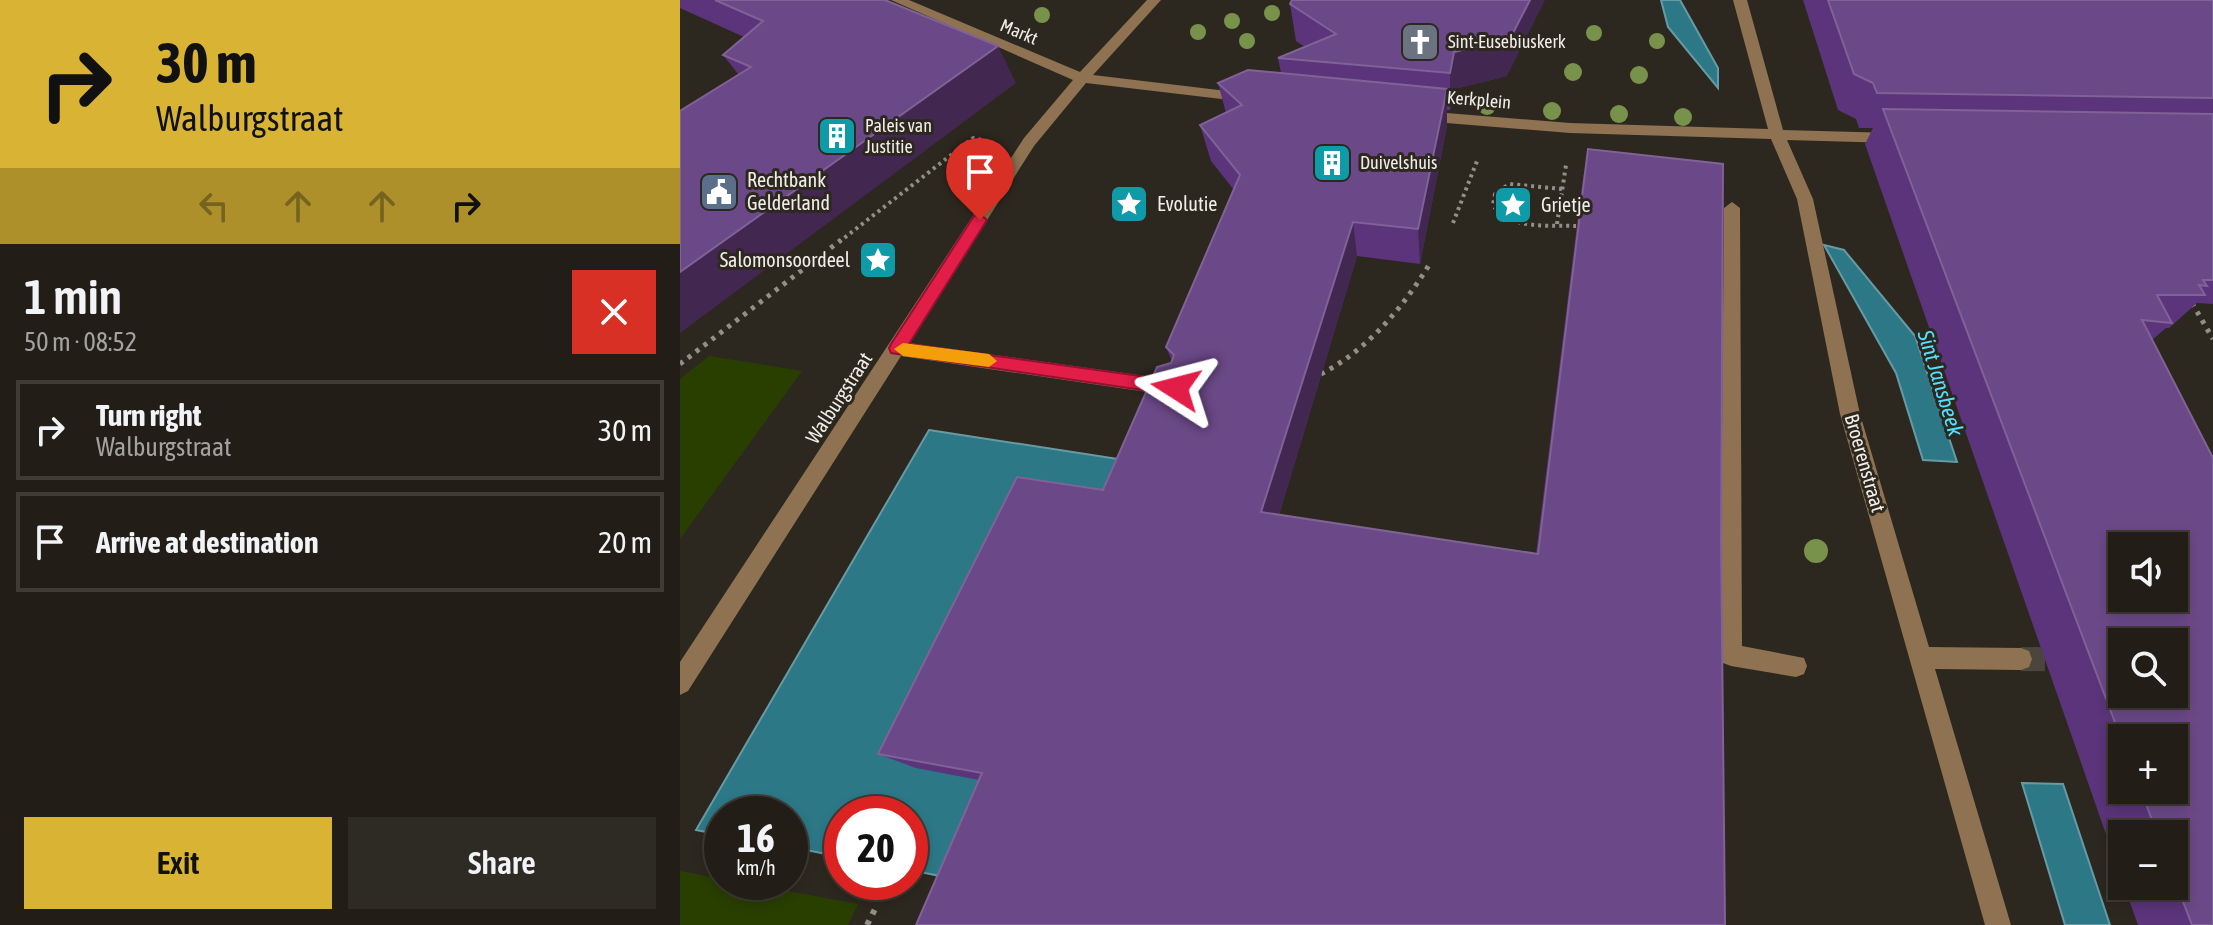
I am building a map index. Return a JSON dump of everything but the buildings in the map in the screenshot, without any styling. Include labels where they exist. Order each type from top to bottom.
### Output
[{"type":"street","name":"Markt","points":[[898,0],[1082,78]]},
{"type":"street","name":"Walburgstraat","points":[[680,683],[1029,142],[1082,78],[1154,0]]},
{"type":"street","name":"Broerenstraat","points":[[1740,0],[1777,135],[1805,199],[1850,414],[1998,925]]},
{"type":"street","points":[[1082,78],[1266,100]]},
{"type":"street","name":"Kerkplein","points":[[1400,114],[1570,128],[1907,138]]},
{"type":"street","points":[[1732,208],[1731,655],[1796,666]]},
{"type":"street","points":[[897,348],[1176,388]]},
{"type":"street","points":[[1923,658],[2021,659]]},
{"type":"path","points":[[1453,223],[1474,172],[1486,121]]},
{"type":"path","points":[[680,364],[973,138],[986,140]]},
{"type":"path","points":[[1557,224],[1566,160]]},
{"type":"path","points":[[1562,189],[1518,183],[1501,188],[1492,200],[1496,214],[1502,218],[1576,226]]},
{"type":"path","points":[[1321,374],[1354,354],[1418,285],[1429,265]]},
{"type":"path","points":[[2192,303],[2213,339]]},
{"type":"path","points":[[867,925],[876,907]]},
{"type":"green space","points":[[709,356],[802,371],[680,539],[680,379]]},
{"type":"green space","points":[[680,871],[704,876],[704,900],[808,900],[808,895],[858,904],[848,925],[680,925]]},
{"type":"water","points":[[1661,0],[1680,0],[1718,68],[1718,88],[1668,27]]},
{"type":"water","points":[[1824,245],[1844,250],[1915,336],[1957,462],[1923,460],[1896,373]]},
{"type":"water","points":[[929,430],[1131,461],[950,878],[928,874],[928,796],[824,796],[824,854],[808,850],[808,796],[716,796]]},
{"type":"water","points":[[2022,783],[2063,784],[2110,925],[2065,925]]},
{"type":"water","points":[[704,816],[704,832],[696,830]]},
{"type":"tunnel","points":[[2021,659],[2108,660]]},
{"type":"slow traffic","points":[[903,349],[989,361]]},
{"type":"place","name":"Sint-Eusebiuskerk","points":[[1420,42]]},
{"type":"place","name":"Paleis van Justitie","points":[[837,136]]},
{"type":"place","name":"Duivelshuis","points":[[1332,163]]},
{"type":"place","name":"Rechtbank Gelderland","points":[[719,192]]},
{"type":"place","name":"Evolutie","points":[[1129,204]]},
{"type":"place","name":"Grietje","points":[[1513,205]]},
{"type":"place","name":"Salomonsoordeel","points":[[878,260]]},
{"type":"route","points":[[980,220],[897,348],[1176,388]]},
{"type":"water label","name":"Sint Jansbeek","points":[[1941,383]]}]
